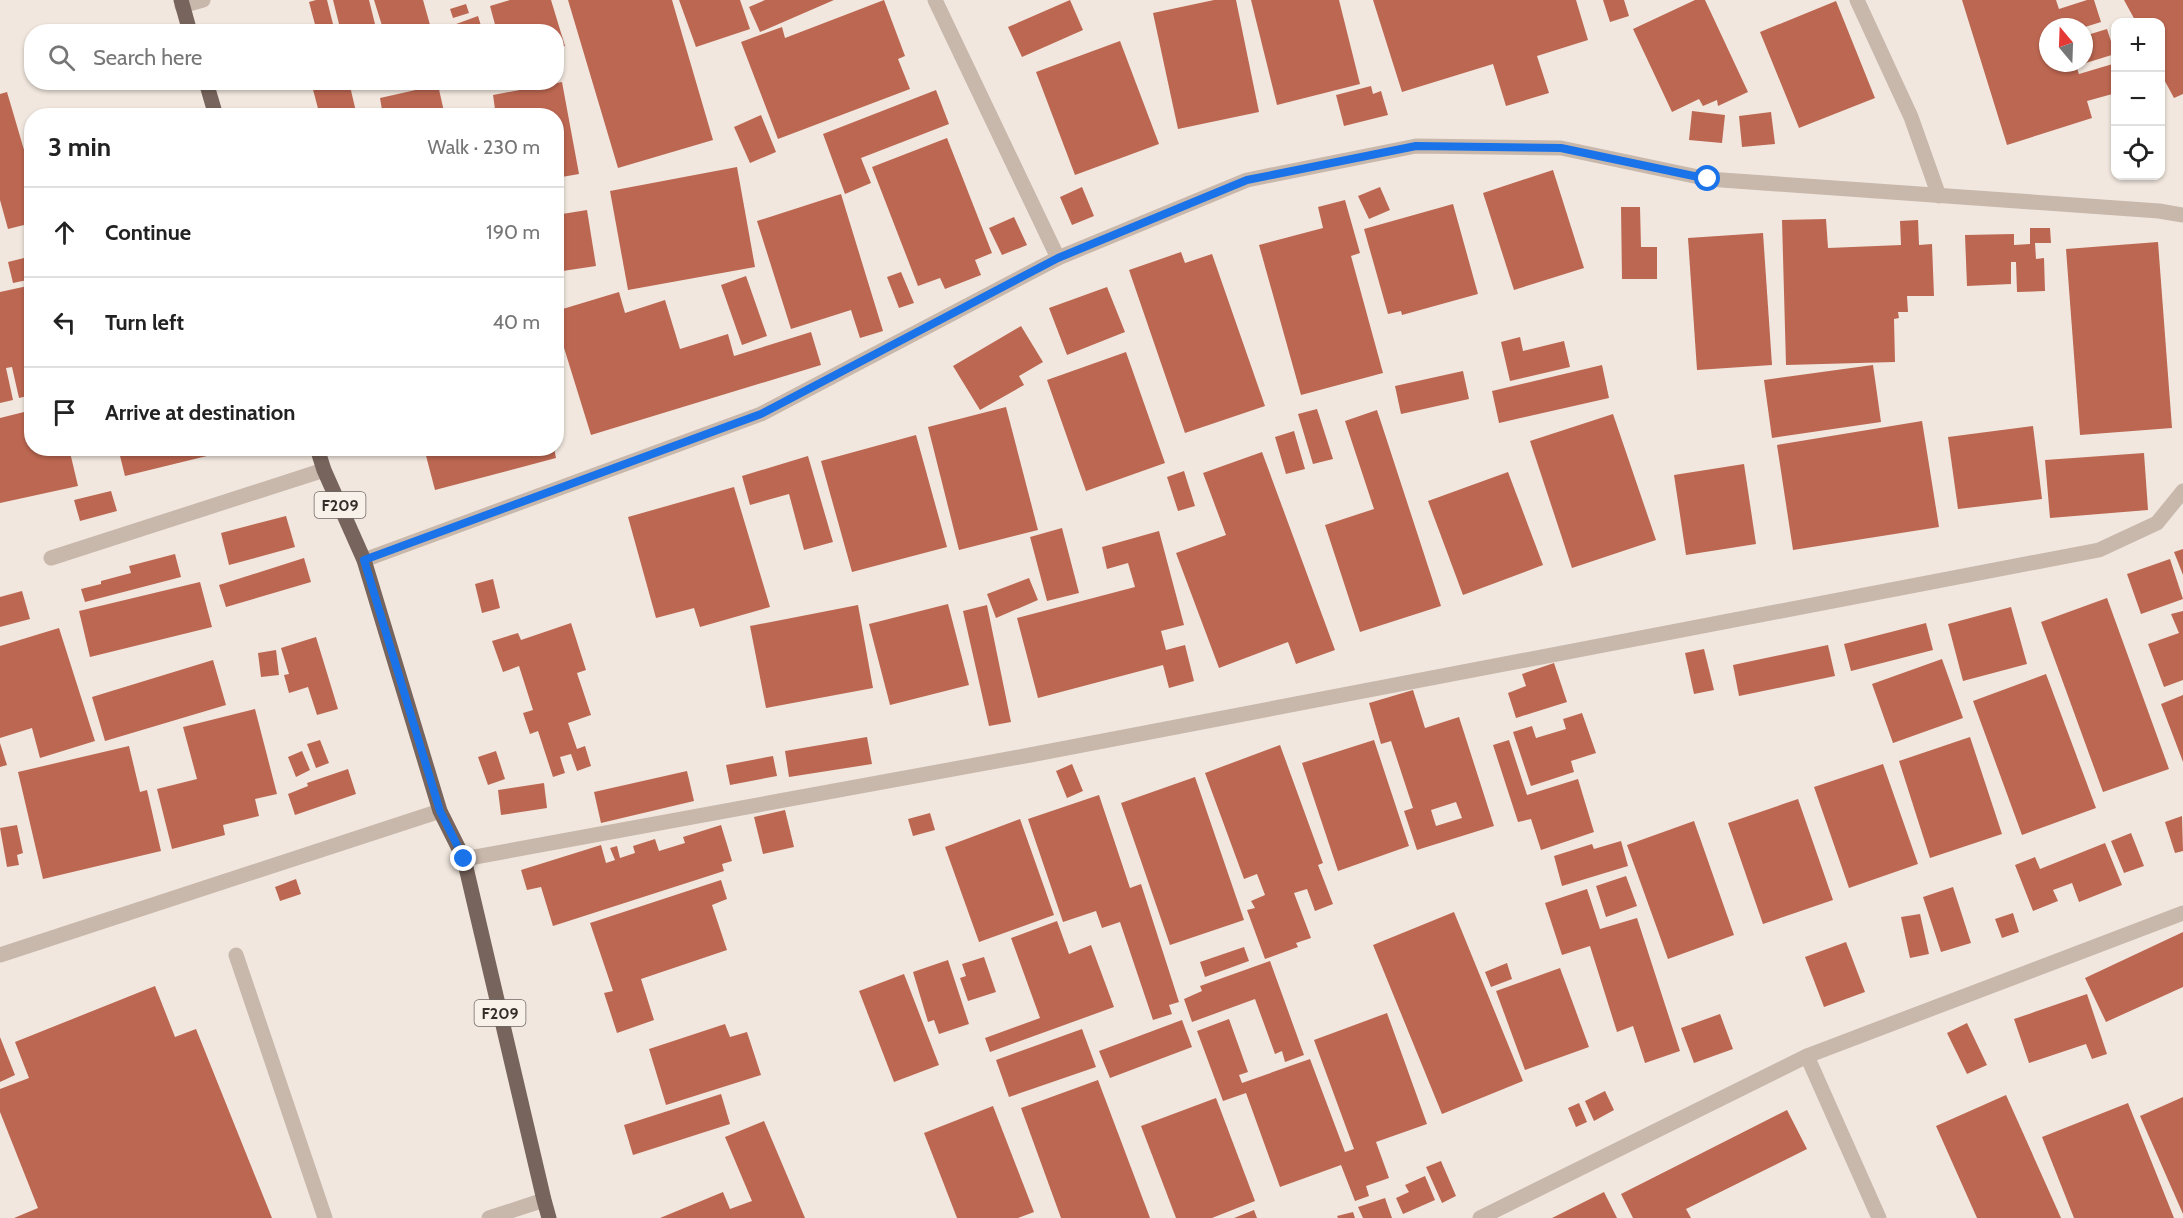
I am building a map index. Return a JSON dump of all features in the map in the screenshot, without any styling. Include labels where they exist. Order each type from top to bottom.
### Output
[{"type":"main road","points":[[182,3],[188,24]]},
{"type":"main road","points":[[208,90],[214,108]]},
{"type":"main road","name":"F209","points":[[320,456],[324,470],[364,560],[440,811],[464,859],[549,1218]]},
{"type":"street","points":[[182,3],[204,0]]},
{"type":"street","points":[[935,0],[1058,258]]},
{"type":"street","points":[[1857,0],[1911,117],[1939,196]]},
{"type":"street","points":[[364,560],[761,414],[1058,258],[1247,180],[1416,146],[1561,148],[1708,179],[2159,211],[2183,215]]},
{"type":"street","points":[[51,558],[324,470]]},
{"type":"street","points":[[464,859],[1030,756],[2099,550],[2157,523],[2183,491]]},
{"type":"street","points":[[0,955],[440,811]]},
{"type":"street","points":[[1479,1218],[1807,1056],[2183,913]]},
{"type":"street","points":[[236,955],[325,1218]]},
{"type":"street","points":[[1807,1056],[1879,1218]]},
{"type":"street","points":[[489,1218],[543,1200]]},
{"type":"building","points":[[327,0],[333,24],[315,24],[309,2]]},
{"type":"building","points":[[333,0],[369,0],[375,24],[339,24]]},
{"type":"building","points":[[374,0],[423,0],[430,24],[382,24]]},
{"type":"building","points":[[510,0],[551,0],[558,24],[495,24],[490,6]]},
{"type":"building","points":[[568,0],[672,0],[713,140],[618,168]]},
{"type":"building","points":[[679,0],[740,0],[750,29],[696,47]]},
{"type":"building","points":[[765,0],[834,0],[760,32],[749,7]]},
{"type":"building","points":[[884,0],[905,56],[898,59],[910,89],[778,139],[741,42],[782,27],[785,38]]},
{"type":"building","points":[[1070,0],[1083,30],[1022,57],[1008,27]]},
{"type":"building","points":[[1214,0],[1236,0],[1259,112],[1178,129],[1153,13]]},
{"type":"building","points":[[1251,0],[1339,0],[1360,84],[1277,105]]},
{"type":"building","points":[[1373,0],[1576,0],[1588,40],[1537,56],[1549,93],[1506,106],[1493,64],[1402,92]]},
{"type":"building","points":[[1603,0],[1624,0],[1629,16],[1610,22]]},
{"type":"building","points":[[1695,0],[1705,0],[1748,92],[1718,106],[1717,100],[1703,106],[1699,99],[1672,112],[1633,29]]},
{"type":"building","points":[[1962,0],[2056,0],[2059,9],[2094,0],[2101,22],[2093,24],[2093,18],[2039,18],[2039,72],[2078,72],[2079,74],[2093,72],[2093,70],[2111,64],[2111,94],[2087,101],[2092,118],[2007,145]]},
{"type":"building","points":[[2124,0],[2183,0],[2183,94],[2174,98],[2165,81],[2165,18],[2134,18]]},
{"type":"building","points":[[1836,1],[1875,98],[1799,128],[1760,32]]},
{"type":"building","points":[[466,4],[469,13],[453,18],[450,9]]},
{"type":"building","points":[[478,16],[480,24],[456,24]]},
{"type":"building","points":[[2107,29],[2111,42],[2111,55],[2093,61],[2093,33]]},
{"type":"building","points":[[1120,41],[1159,144],[1075,175],[1036,72]]},
{"type":"building","points":[[1371,86],[1373,94],[1381,91],[1388,115],[1344,126],[1336,95]]},
{"type":"building","points":[[313,90],[351,90],[355,108],[318,108]]},
{"type":"building","points":[[416,90],[439,90],[443,108],[382,108],[380,98]]},
{"type":"building","points":[[520,90],[563,90],[579,174],[564,177],[564,108],[495,108],[493,95]]},
{"type":"building","points":[[936,90],[949,124],[861,158],[871,183],[845,194],[823,134]]},
{"type":"building","points":[[7,92],[24,150],[24,225],[8,229],[0,200],[0,94]]},
{"type":"building","points":[[1692,111],[1725,115],[1722,143],[1689,140]]},
{"type":"building","points":[[1771,112],[1775,144],[1742,147],[1739,116]]},
{"type":"building","points":[[761,115],[776,152],[750,163],[734,127]]},
{"type":"building","points":[[947,138],[992,253],[975,260],[981,275],[945,289],[940,278],[918,286],[872,167]]},
{"type":"building","points":[[737,167],[755,267],[628,290],[610,191]]},
{"type":"building","points":[[1553,170],[1584,268],[1514,290],[1483,193]]},
{"type":"building","points":[[1082,187],[1094,216],[1072,225],[1060,197]]},
{"type":"building","points":[[1380,187],[1390,210],[1369,219],[1358,196]]},
{"type":"building","points":[[841,194],[883,331],[860,338],[851,310],[791,329],[757,221]]},
{"type":"building","points":[[1345,200],[1360,253],[1351,256],[1383,373],[1301,395],[1259,245],[1323,228],[1318,207]]},
{"type":"building","points":[[1453,204],[1478,294],[1402,315],[1401,311],[1388,314],[1364,229]]},
{"type":"building","points":[[1621,207],[1640,207],[1641,247],[1657,247],[1657,279],[1622,279]]},
{"type":"building","points":[[587,210],[596,266],[564,271],[564,214]]},
{"type":"building","points":[[1014,217],[1027,245],[1002,255],[989,228]]},
{"type":"building","points":[[1826,219],[1828,248],[1901,245],[1900,221],[1918,220],[1919,245],[1932,244],[1934,296],[1907,296],[1908,312],[1898,312],[1899,318],[1894,319],[1895,362],[1786,365],[1782,220]]},
{"type":"building","points":[[2030,228],[2050,228],[2051,243],[2035,243],[2036,259],[2044,258],[2045,291],[2017,292],[2016,262],[2011,262],[2011,284],[1967,286],[1965,235],[2014,234],[2014,245],[2030,244]]},
{"type":"building","points":[[1763,233],[1772,365],[1697,370],[1688,238]]},
{"type":"building","points":[[2158,242],[2172,428],[2080,435],[2066,249]]},
{"type":"building","points":[[1181,252],[1185,263],[1212,254],[1265,406],[1185,433],[1129,270]]},
{"type":"building","points":[[24,258],[24,281],[13,283],[8,262]]},
{"type":"building","points":[[901,272],[914,303],[899,308],[887,277]]},
{"type":"building","points":[[746,276],[767,336],[742,345],[721,285]]},
{"type":"building","points":[[24,287],[24,397],[19,398],[12,367],[6,368],[13,400],[0,403],[0,292]]},
{"type":"building","points":[[1107,287],[1125,332],[1067,355],[1049,308]]},
{"type":"building","points":[[619,292],[625,313],[665,300],[680,349],[728,334],[734,356],[811,332],[821,365],[591,435],[564,348],[564,309]]},
{"type":"building","points":[[1021,326],[1043,362],[1019,376],[1024,385],[980,410],[953,366]]},
{"type":"building","points":[[1520,337],[1523,351],[1564,341],[1570,367],[1510,381],[1501,342]]},
{"type":"building","points":[[1126,352],[1165,463],[1086,491],[1047,380]]},
{"type":"building","points":[[1602,365],[1609,398],[1499,423],[1492,391]]},
{"type":"building","points":[[1873,365],[1881,422],[1772,438],[1764,380]]},
{"type":"building","points":[[1463,371],[1469,399],[1401,414],[1395,386]]},
{"type":"building","points":[[1006,407],[1038,530],[959,550],[928,427]]},
{"type":"building","points":[[1317,409],[1333,459],[1313,464],[1298,414]]},
{"type":"building","points":[[1377,410],[1441,606],[1360,632],[1325,525],[1374,509],[1345,421]]},
{"type":"building","points":[[24,412],[24,456],[71,456],[78,486],[0,503],[0,418]]},
{"type":"building","points":[[1613,414],[1656,540],[1572,568],[1530,441]]},
{"type":"building","points":[[1922,421],[1939,527],[1793,550],[1777,445]]},
{"type":"building","points":[[2033,426],[2042,499],[1958,509],[1948,437]]},
{"type":"building","points":[[1294,431],[1305,469],[1286,474],[1275,437]]},
{"type":"building","points":[[916,435],[947,547],[852,572],[821,461]]},
{"type":"building","points":[[1262,452],[1335,650],[1296,664],[1288,642],[1219,668],[1176,553],[1226,535],[1203,473]]},
{"type":"building","points":[[2144,453],[2148,510],[2050,518],[2045,460]]},
{"type":"building","points":[[120,456],[207,456],[125,476]]},
{"type":"building","points":[[426,456],[556,456],[556,458],[435,490]]},
{"type":"building","points":[[808,456],[833,542],[804,550],[789,494],[750,505],[742,476]]},
{"type":"building","points":[[1744,464],[1756,544],[1686,555],[1674,475]]},
{"type":"building","points":[[1184,471],[1195,506],[1178,511],[1167,477]]},
{"type":"building","points":[[1508,472],[1543,565],[1463,595],[1428,501]]},
{"type":"building","points":[[734,487],[770,607],[700,627],[694,608],[656,618],[628,517]]},
{"type":"building","points":[[111,491],[117,511],[80,521],[74,500]]},
{"type":"building","points":[[286,516],[295,547],[229,565],[221,533]]},
{"type":"building","points":[[1062,528],[1079,593],[1047,601],[1030,537]]},
{"type":"building","points":[[1159,531],[1184,625],[1161,631],[1166,650],[1185,645],[1194,681],[1169,688],[1163,665],[1038,698],[1017,618],[1135,587],[1128,563],[1107,569],[1102,547]]},
{"type":"building","points":[[2183,549],[2183,575],[2174,552]]},
{"type":"building","points":[[175,554],[181,577],[85,602],[81,589],[131,573],[129,566]]},
{"type":"building","points":[[304,558],[311,582],[226,607],[219,585]]},
{"type":"building","points":[[2170,559],[2183,599],[2141,614],[2127,574]]},
{"type":"building","points":[[1029,578],[1038,600],[996,618],[987,594]]},
{"type":"building","points":[[493,579],[500,608],[482,613],[475,584]]},
{"type":"building","points":[[200,582],[212,627],[90,657],[79,611]]},
{"type":"building","points":[[22,591],[30,619],[0,627],[0,597]]},
{"type":"building","points":[[2107,598],[2169,769],[2103,792],[2041,622]]},
{"type":"building","points":[[948,604],[969,685],[890,705],[869,624]]},
{"type":"building","points":[[858,605],[873,688],[766,708],[750,626]]},
{"type":"building","points":[[987,605],[1011,722],[989,726],[963,611]]},
{"type":"building","points":[[2011,607],[2027,664],[1963,681],[1948,624]]},
{"type":"building","points":[[2183,611],[2183,680],[2164,687],[2148,644],[2179,633],[2171,614]]},
{"type":"building","points":[[571,623],[586,670],[577,673],[591,715],[568,723],[577,749],[585,746],[591,766],[577,771],[571,754],[560,757],[565,773],[553,777],[538,731],[530,734],[523,713],[533,710],[519,666],[503,672],[492,641],[518,633],[521,640]]},
{"type":"building","points":[[1926,623],[1933,650],[1851,671],[1844,644]]},
{"type":"building","points":[[59,628],[95,741],[40,758],[32,728],[0,738],[0,646]]},
{"type":"building","points":[[316,637],[338,709],[317,715],[308,687],[289,693],[284,675],[289,674],[281,648]]},
{"type":"building","points":[[1828,645],[1835,676],[1739,696],[1733,665]]},
{"type":"building","points":[[1704,649],[1714,690],[1694,694],[1685,653]]},
{"type":"building","points":[[276,650],[279,675],[261,677],[258,653]]},
{"type":"building","points":[[1942,659],[1963,718],[1893,743],[1872,684]]},
{"type":"building","points":[[213,660],[226,705],[105,741],[92,697]]},
{"type":"building","points":[[1554,663],[1567,702],[1516,718],[1508,693],[1526,686],[1522,674]]},
{"type":"building","points":[[2046,674],[2096,808],[2022,835],[1973,701]]},
{"type":"building","points":[[1413,690],[1425,728],[1459,717],[1494,826],[1417,850],[1404,811],[1413,808],[1391,741],[1381,744],[1369,703]],"holes":[[[1456,802],[1462,818],[1436,826],[1431,810]]]},
{"type":"building","points":[[2183,695],[2183,762],[2161,704]]},
{"type":"building","points":[[255,709],[277,794],[255,799],[259,816],[223,825],[225,835],[172,849],[157,789],[197,779],[183,727]]},
{"type":"building","points":[[1582,713],[1596,753],[1571,761],[1574,772],[1531,786],[1513,732],[1532,726],[1536,738],[1566,729],[1563,719]]},
{"type":"building","points":[[867,737],[872,764],[789,777],[785,751]]},
{"type":"building","points":[[1970,737],[2002,834],[1930,858],[1899,761]]},
{"type":"building","points":[[320,740],[329,763],[316,768],[307,744]]},
{"type":"building","points":[[1374,740],[1409,846],[1338,871],[1302,763]]},
{"type":"building","points":[[1509,740],[1527,795],[1578,779],[1594,832],[1541,850],[1531,819],[1518,822],[1493,745]]},
{"type":"building","points":[[0,743],[7,765],[0,767]]},
{"type":"building","points":[[1280,745],[1323,863],[1318,865],[1333,904],[1315,911],[1307,889],[1294,893],[1311,938],[1296,943],[1298,947],[1265,959],[1247,910],[1255,908],[1251,901],[1265,895],[1257,874],[1244,879],[1205,773]]},
{"type":"building","points":[[129,746],[140,792],[147,790],[161,851],[43,879],[18,772]]},
{"type":"building","points":[[302,751],[310,770],[296,777],[288,757]]},
{"type":"building","points":[[496,751],[505,779],[488,785],[478,757]]},
{"type":"building","points":[[773,756],[777,776],[730,785],[726,765]]},
{"type":"building","points":[[1072,764],[1083,791],[1067,798],[1056,771]]},
{"type":"building","points":[[1883,764],[1918,864],[1849,888],[1814,787]]},
{"type":"building","points":[[348,769],[356,794],[295,815],[288,794],[308,786],[307,783]]},
{"type":"building","points":[[687,771],[694,801],[601,823],[594,792]]},
{"type":"building","points":[[1195,777],[1244,920],[1170,945],[1121,803]]},
{"type":"building","points":[[544,783],[547,808],[501,815],[498,790]]},
{"type":"building","points":[[1099,795],[1130,888],[1141,884],[1179,1002],[1169,1005],[1172,1014],[1153,1020],[1120,922],[1102,928],[1096,911],[1063,922],[1028,819]]},
{"type":"building","points":[[1798,799],[1833,900],[1763,924],[1728,823]]},
{"type":"building","points":[[785,810],[794,847],[763,854],[754,817]]},
{"type":"building","points":[[930,813],[935,830],[913,836],[908,819]]},
{"type":"building","points":[[2182,816],[2183,851],[2175,853],[2165,822]]},
{"type":"building","points":[[1020,819],[1054,915],[979,942],[945,847]]},
{"type":"building","points":[[1694,821],[1734,935],[1668,959],[1627,845]]},
{"type":"building","points":[[17,825],[23,853],[17,855],[19,865],[7,867],[0,828]]},
{"type":"building","points":[[721,825],[732,861],[722,864],[724,871],[553,926],[541,887],[527,890],[521,870],[601,845],[606,863],[615,860],[610,848],[617,846],[620,858],[635,853],[633,846],[655,839],[659,851],[685,843],[683,837]]},
{"type":"building","points":[[2131,833],[2144,866],[2124,873],[2111,841]]},
{"type":"building","points":[[1621,841],[1628,866],[1562,886],[1554,856],[1592,844],[1594,849]]},
{"type":"building","points":[[2105,843],[2122,885],[2079,902],[2072,883],[2053,890],[2058,901],[2033,911],[2015,865],[2035,857],[2040,869]]},
{"type":"building","points":[[1626,876],[1637,906],[1606,917],[1596,886]]},
{"type":"building","points":[[296,879],[301,894],[280,901],[275,887]]},
{"type":"building","points":[[721,880],[727,899],[712,905],[727,950],[641,979],[654,1020],[617,1033],[604,993],[613,991],[590,923]]},
{"type":"building","points":[[1953,887],[1971,943],[1941,952],[1923,897]]},
{"type":"building","points":[[1587,889],[1600,929],[1637,918],[1680,1051],[1645,1063],[1633,1026],[1617,1032],[1590,946],[1562,955],[1545,903]]},
{"type":"building","points":[[1454,912],[1523,1081],[1442,1114],[1373,945]]},
{"type":"building","points":[[2013,913],[2019,932],[2002,938],[1995,919]]},
{"type":"building","points":[[1920,914],[1929,954],[1910,958],[1901,917]]},
{"type":"building","points":[[1057,921],[1069,954],[1091,945],[1114,1007],[990,1052],[985,1038],[1040,1018],[1011,938]]},
{"type":"building","points":[[2183,932],[2183,987],[2106,1022],[2085,978]]},
{"type":"building","points":[[1846,942],[1865,992],[1824,1007],[1805,957]]},
{"type":"building","points":[[1244,947],[1249,961],[1205,977],[1200,962]]},
{"type":"building","points":[[984,957],[996,992],[968,1001],[960,978],[966,976],[962,964]]},
{"type":"building","points":[[948,960],[969,1024],[939,1034],[934,1020],[928,1022],[913,972]]},
{"type":"building","points":[[1270,961],[1304,1055],[1285,1062],[1282,1051],[1275,1054],[1255,999],[1192,1022],[1184,999],[1202,991],[1200,986]]},
{"type":"building","points":[[1507,963],[1512,979],[1491,987],[1485,972]]},
{"type":"building","points":[[1560,968],[1589,1047],[1525,1070],[1496,991]]},
{"type":"building","points":[[904,974],[939,1065],[894,1082],[859,991]]},
{"type":"building","points":[[155,986],[175,1037],[196,1029],[272,1218],[14,1218],[38,1208],[0,1112],[0,1089],[29,1078],[15,1042]]},
{"type":"building","points":[[2087,994],[2107,1054],[2092,1059],[2086,1044],[2029,1063],[2014,1019]]},
{"type":"building","points":[[1387,1013],[1427,1124],[1376,1142],[1389,1178],[1366,1186],[1369,1196],[1355,1201],[1341,1165],[1280,1187],[1246,1093],[1223,1101],[1197,1031],[1229,1019],[1248,1072],[1239,1075],[1242,1083],[1310,1059],[1345,1152],[1354,1149],[1314,1040]]},
{"type":"building","points":[[1720,1014],[1733,1049],[1694,1063],[1681,1028]]},
{"type":"building","points":[[1182,1020],[1192,1047],[1110,1078],[1099,1051]]},
{"type":"building","points":[[1967,1023],[1987,1065],[1967,1074],[1947,1033]]},
{"type":"building","points":[[725,1024],[730,1037],[747,1032],[761,1075],[666,1105],[649,1049]]},
{"type":"building","points":[[1082,1029],[1096,1067],[1009,1097],[996,1060]]},
{"type":"building","points":[[0,1037],[15,1075],[0,1082]]},
{"type":"building","points":[[1098,1080],[1150,1218],[1061,1218],[1021,1108]]},
{"type":"building","points":[[1605,1091],[1614,1110],[1594,1121],[1585,1101]]},
{"type":"building","points":[[721,1094],[730,1124],[633,1155],[624,1125]]},
{"type":"building","points":[[2006,1095],[2061,1218],[1977,1218],[1936,1126]]},
{"type":"building","points":[[2183,1097],[2183,1214],[2140,1116]]},
{"type":"building","points":[[1216,1098],[1255,1201],[1212,1218],[1176,1218],[1141,1126]]},
{"type":"building","points":[[1579,1103],[1587,1122],[1576,1127],[1568,1108]]},
{"type":"building","points":[[2128,1103],[2174,1218],[2074,1218],[2042,1137]]},
{"type":"building","points":[[993,1106],[1034,1212],[1018,1218],[957,1218],[924,1133]]},
{"type":"building","points":[[1787,1110],[1807,1149],[1686,1209],[1691,1218],[1633,1218],[1621,1194]]},
{"type":"building","points":[[764,1121],[805,1218],[660,1218],[723,1192],[730,1209],[752,1201],[725,1137]]},
{"type":"building","points":[[1441,1161],[1456,1196],[1442,1203],[1426,1167]]},
{"type":"building","points":[[1425,1176],[1435,1200],[1403,1214],[1396,1198],[1409,1192],[1405,1185]]},
{"type":"building","points":[[1604,1192],[1617,1218],[1552,1218]]},
{"type":"building","points":[[1385,1198],[1392,1218],[1363,1218],[1358,1207]]},
{"type":"building","points":[[1254,1210],[1257,1218],[1234,1218]]},
{"type":"building","points":[[1353,1212],[1355,1218],[1338,1218],[1337,1216]]},
{"type":"route","points":[[464,859],[440,811],[364,560],[761,414],[1058,258],[1247,180],[1416,146],[1561,148],[1708,179]]}]
